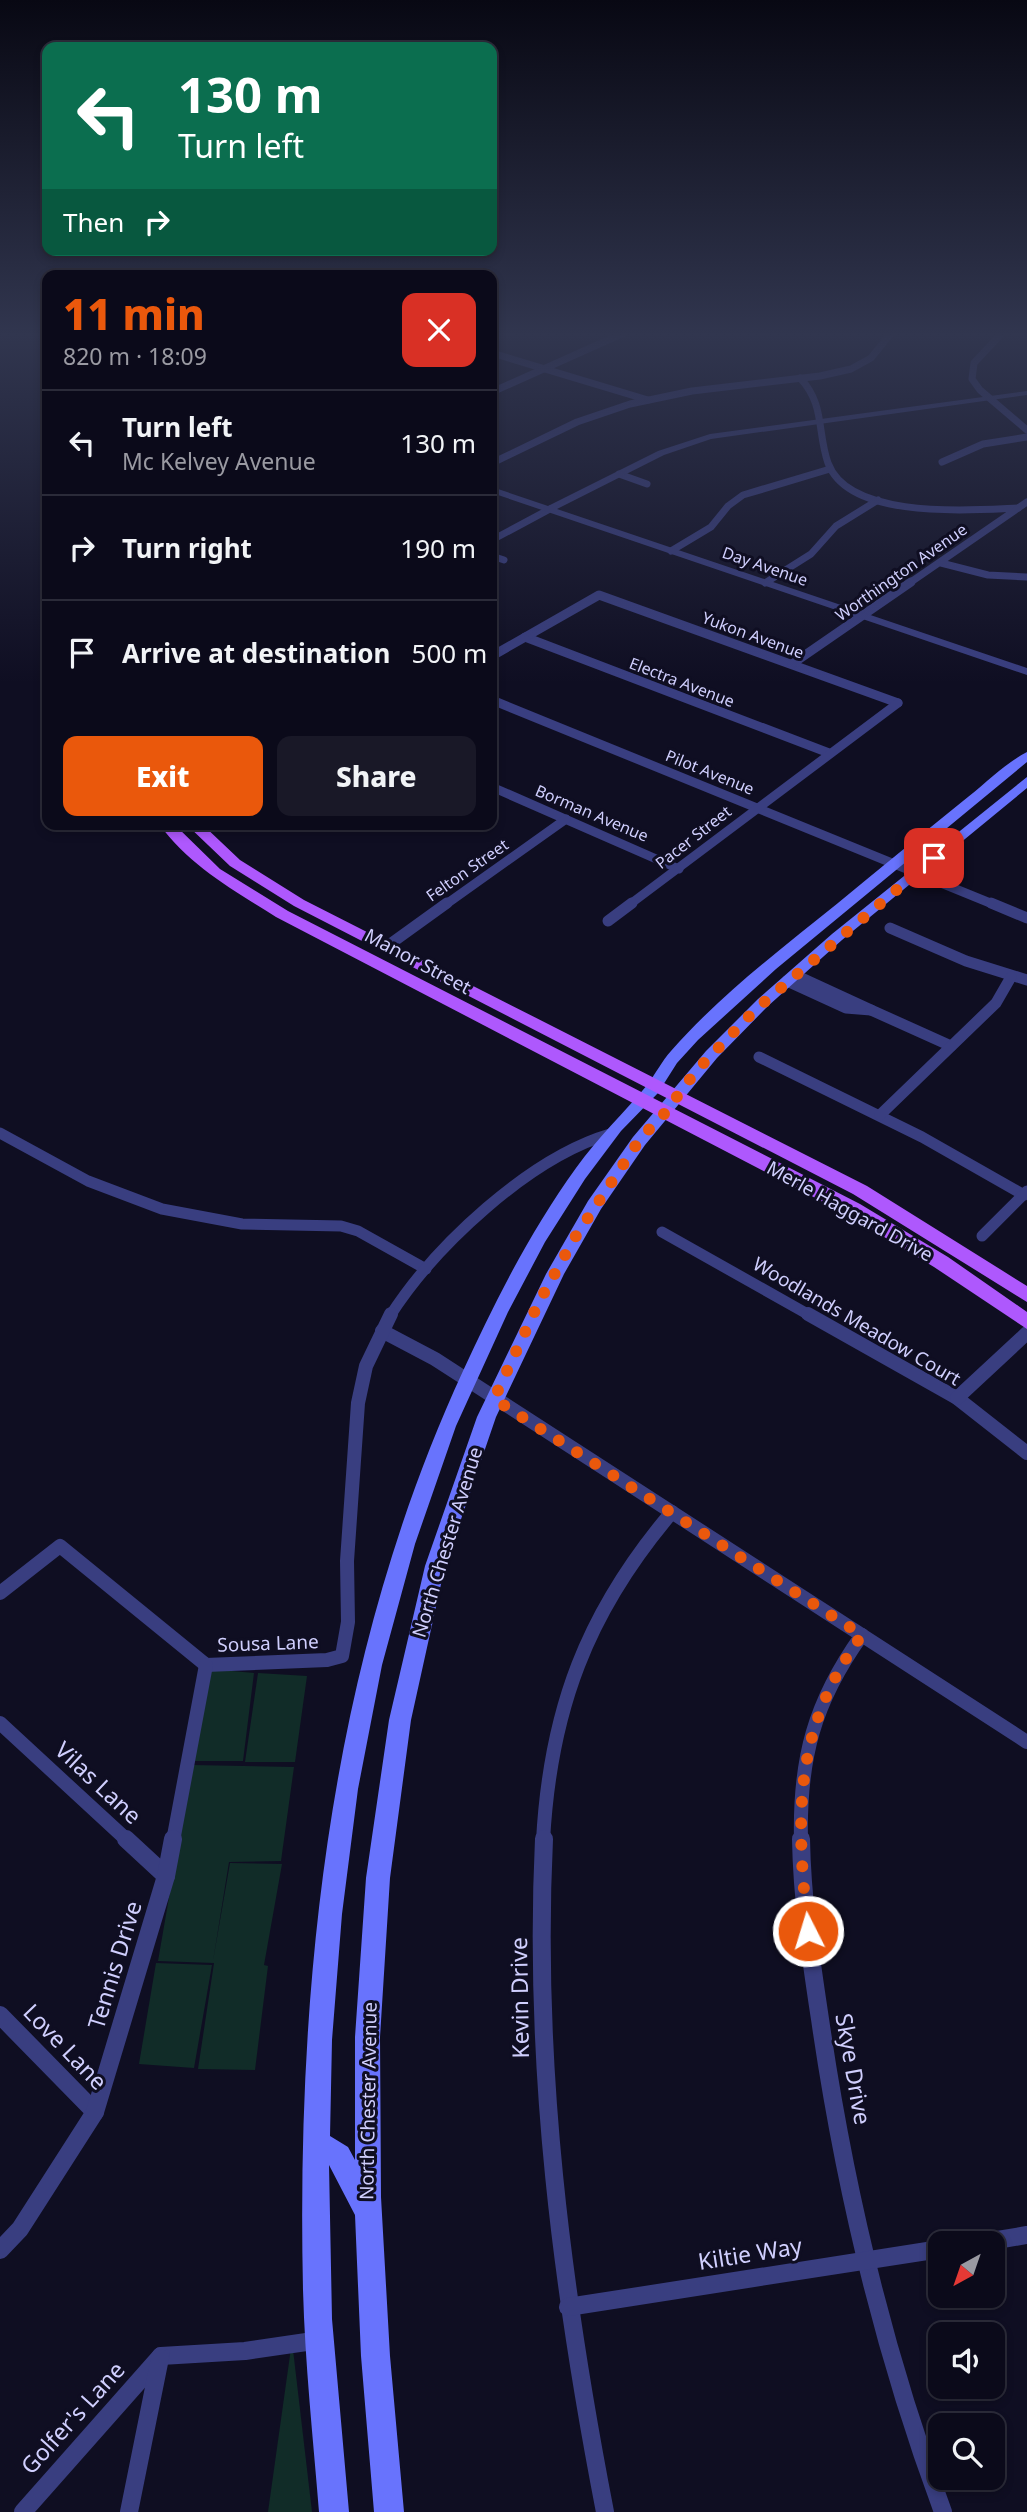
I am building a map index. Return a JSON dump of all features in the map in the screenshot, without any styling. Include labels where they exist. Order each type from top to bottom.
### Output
[{"type":"main road","name":"North Chester Avenue","points":[[334,2512],[321,2340],[317,2143],[319,2065],[331,1911],[346,1798],[366,1692],[412,1521],[466,1380],[518,1275],[557,1209],[610,1134],[657,1084],[671,1061],[732,999],[1027,755]]},
{"type":"main road","name":"North Chester Avenue","points":[[389,2512],[374,2366],[367,2217],[365,2076],[370,1979],[387,1801],[421,1626],[448,1527],[494,1399],[539,1302],[586,1218],[640,1139],[664,1114],[718,1047],[791,978],[1027,781]]},
{"type":"main road","name":"Manor Street","points":[[171,830],[188,849],[215,872],[282,914],[664,1114]]},
{"type":"main road","name":"Manor Street","points":[[199,830],[235,863],[299,903],[678,1097]]},
{"type":"main road","name":"Merle Haggard Drive","points":[[678,1097],[860,1190],[1027,1295]]},
{"type":"main road","name":"Merle Haggard Drive","points":[[664,1114],[853,1209],[942,1262],[1027,1322]]},
{"type":"main road","points":[[317,2143],[340,2156],[367,2217]]},
{"type":"street","points":[[497,461],[521,449]]},
{"type":"street","points":[[497,537],[670,449]]},
{"type":"street","points":[[826,449],[830,469],[846,487],[878,500],[930,509],[1018,508]]},
{"type":"street","points":[[942,462],[968,449]]},
{"type":"street","points":[[671,551],[711,527],[727,506],[743,495],[766,485],[830,469]]},
{"type":"street","points":[[619,474],[647,484]]},
{"type":"street","name":"Day Avenue","points":[[497,491],[1027,672]]},
{"type":"street","points":[[765,583],[818,549],[836,526],[878,500]]},
{"type":"street","name":"Worthington Avenue","points":[[792,664],[1027,502]]},
{"type":"street","points":[[497,558],[504,560]]},
{"type":"street","points":[[941,563],[988,575],[1027,578]]},
{"type":"street","name":"Yukon Avenue","points":[[525,637],[599,595],[898,703]]},
{"type":"street","points":[[497,653],[525,637]]},
{"type":"street","name":"Electra Avenue","points":[[525,637],[829,753]]},
{"type":"street","name":"Pilot Avenue","points":[[497,702],[1027,918]]},
{"type":"street","name":"Pacer Street","points":[[608,922],[755,808],[898,703]]},
{"type":"street","name":"Borman Avenue","points":[[497,789],[679,869]]},
{"type":"street","name":"Felton Street","points":[[386,947],[566,820]]},
{"type":"street","points":[[890,928],[1011,977],[1027,980]]},
{"type":"street","points":[[880,1115],[996,1003],[1011,977]]},
{"type":"street","points":[[791,978],[846,1008],[871,1010],[951,1046]]},
{"type":"street","points":[[760,1057],[880,1115],[1025,1193],[982,1236]]},
{"type":"street","points":[[0,1133],[88,1181],[162,1209],[242,1224],[341,1226],[358,1231],[426,1269]]},
{"type":"street","points":[[610,1134],[584,1140],[547,1161],[471,1223],[426,1269],[396,1307],[382,1331],[435,1359],[1027,1742]]},
{"type":"street","name":"Woodlands Meadow Court","points":[[662,1232],[957,1398],[1027,1453]]},
{"type":"street","name":"Sousa Lane","points":[[0,1593],[60,1546],[206,1665],[327,1660],[342,1657],[348,1626],[346,1578],[360,1395],[365,1367],[382,1331]]},
{"type":"street","points":[[957,1398],[1027,1334]]},
{"type":"street","name":"Kevin Drive","points":[[605,2512],[568,2307],[556,2215],[544,2062],[541,1957],[548,1780],[556,1731],[581,1651],[623,1574],[672,1512]]},
{"type":"street","name":"Skye Drive","points":[[862,1635],[827,1690],[807,1748],[801,1820],[806,1907],[833,2108],[867,2260],[906,2399],[943,2512]]},
{"type":"street","name":"Tennis Drive","points":[[0,2250],[20,2229],[95,2112],[166,1877],[206,1665]]},
{"type":"street","name":"Vilas Lane","points":[[0,1723],[166,1877]]},
{"type":"street","name":"Love Lane","points":[[0,2015],[95,2112]]},
{"type":"street","points":[[1005,2239],[1027,2235]]},
{"type":"street","name":"Kiltie Way","points":[[568,2307],[928,2251]]},
{"type":"street","points":[[129,2512],[161,2357],[246,2351],[321,2340]]},
{"type":"street","name":"Golfer's Lane","points":[[23,2512],[161,2357]]},
{"type":"green space","points":[[210,1669],[254,1673],[243,1761],[191,1761]]},
{"type":"green space","points":[[258,1673],[307,1676],[295,1762],[245,1762]]},
{"type":"green space","points":[[192,1765],[294,1767],[281,1861],[229,1862],[213,1961],[230,1863],[282,1864],[264,1965],[268,1966],[255,2070],[198,2069],[214,1963],[158,1961]]},
{"type":"green space","points":[[156,1963],[212,1965],[194,2068],[139,2064]]},
{"type":"green space","points":[[292,2341],[312,2512],[268,2512]]},
{"type":"route","points":[[808,1931],[801,1820],[807,1748],[827,1690],[842,1662],[862,1635],[494,1399],[539,1302],[574,1239],[640,1139],[664,1114],[696,1071],[756,1009],[934,858]]}]
